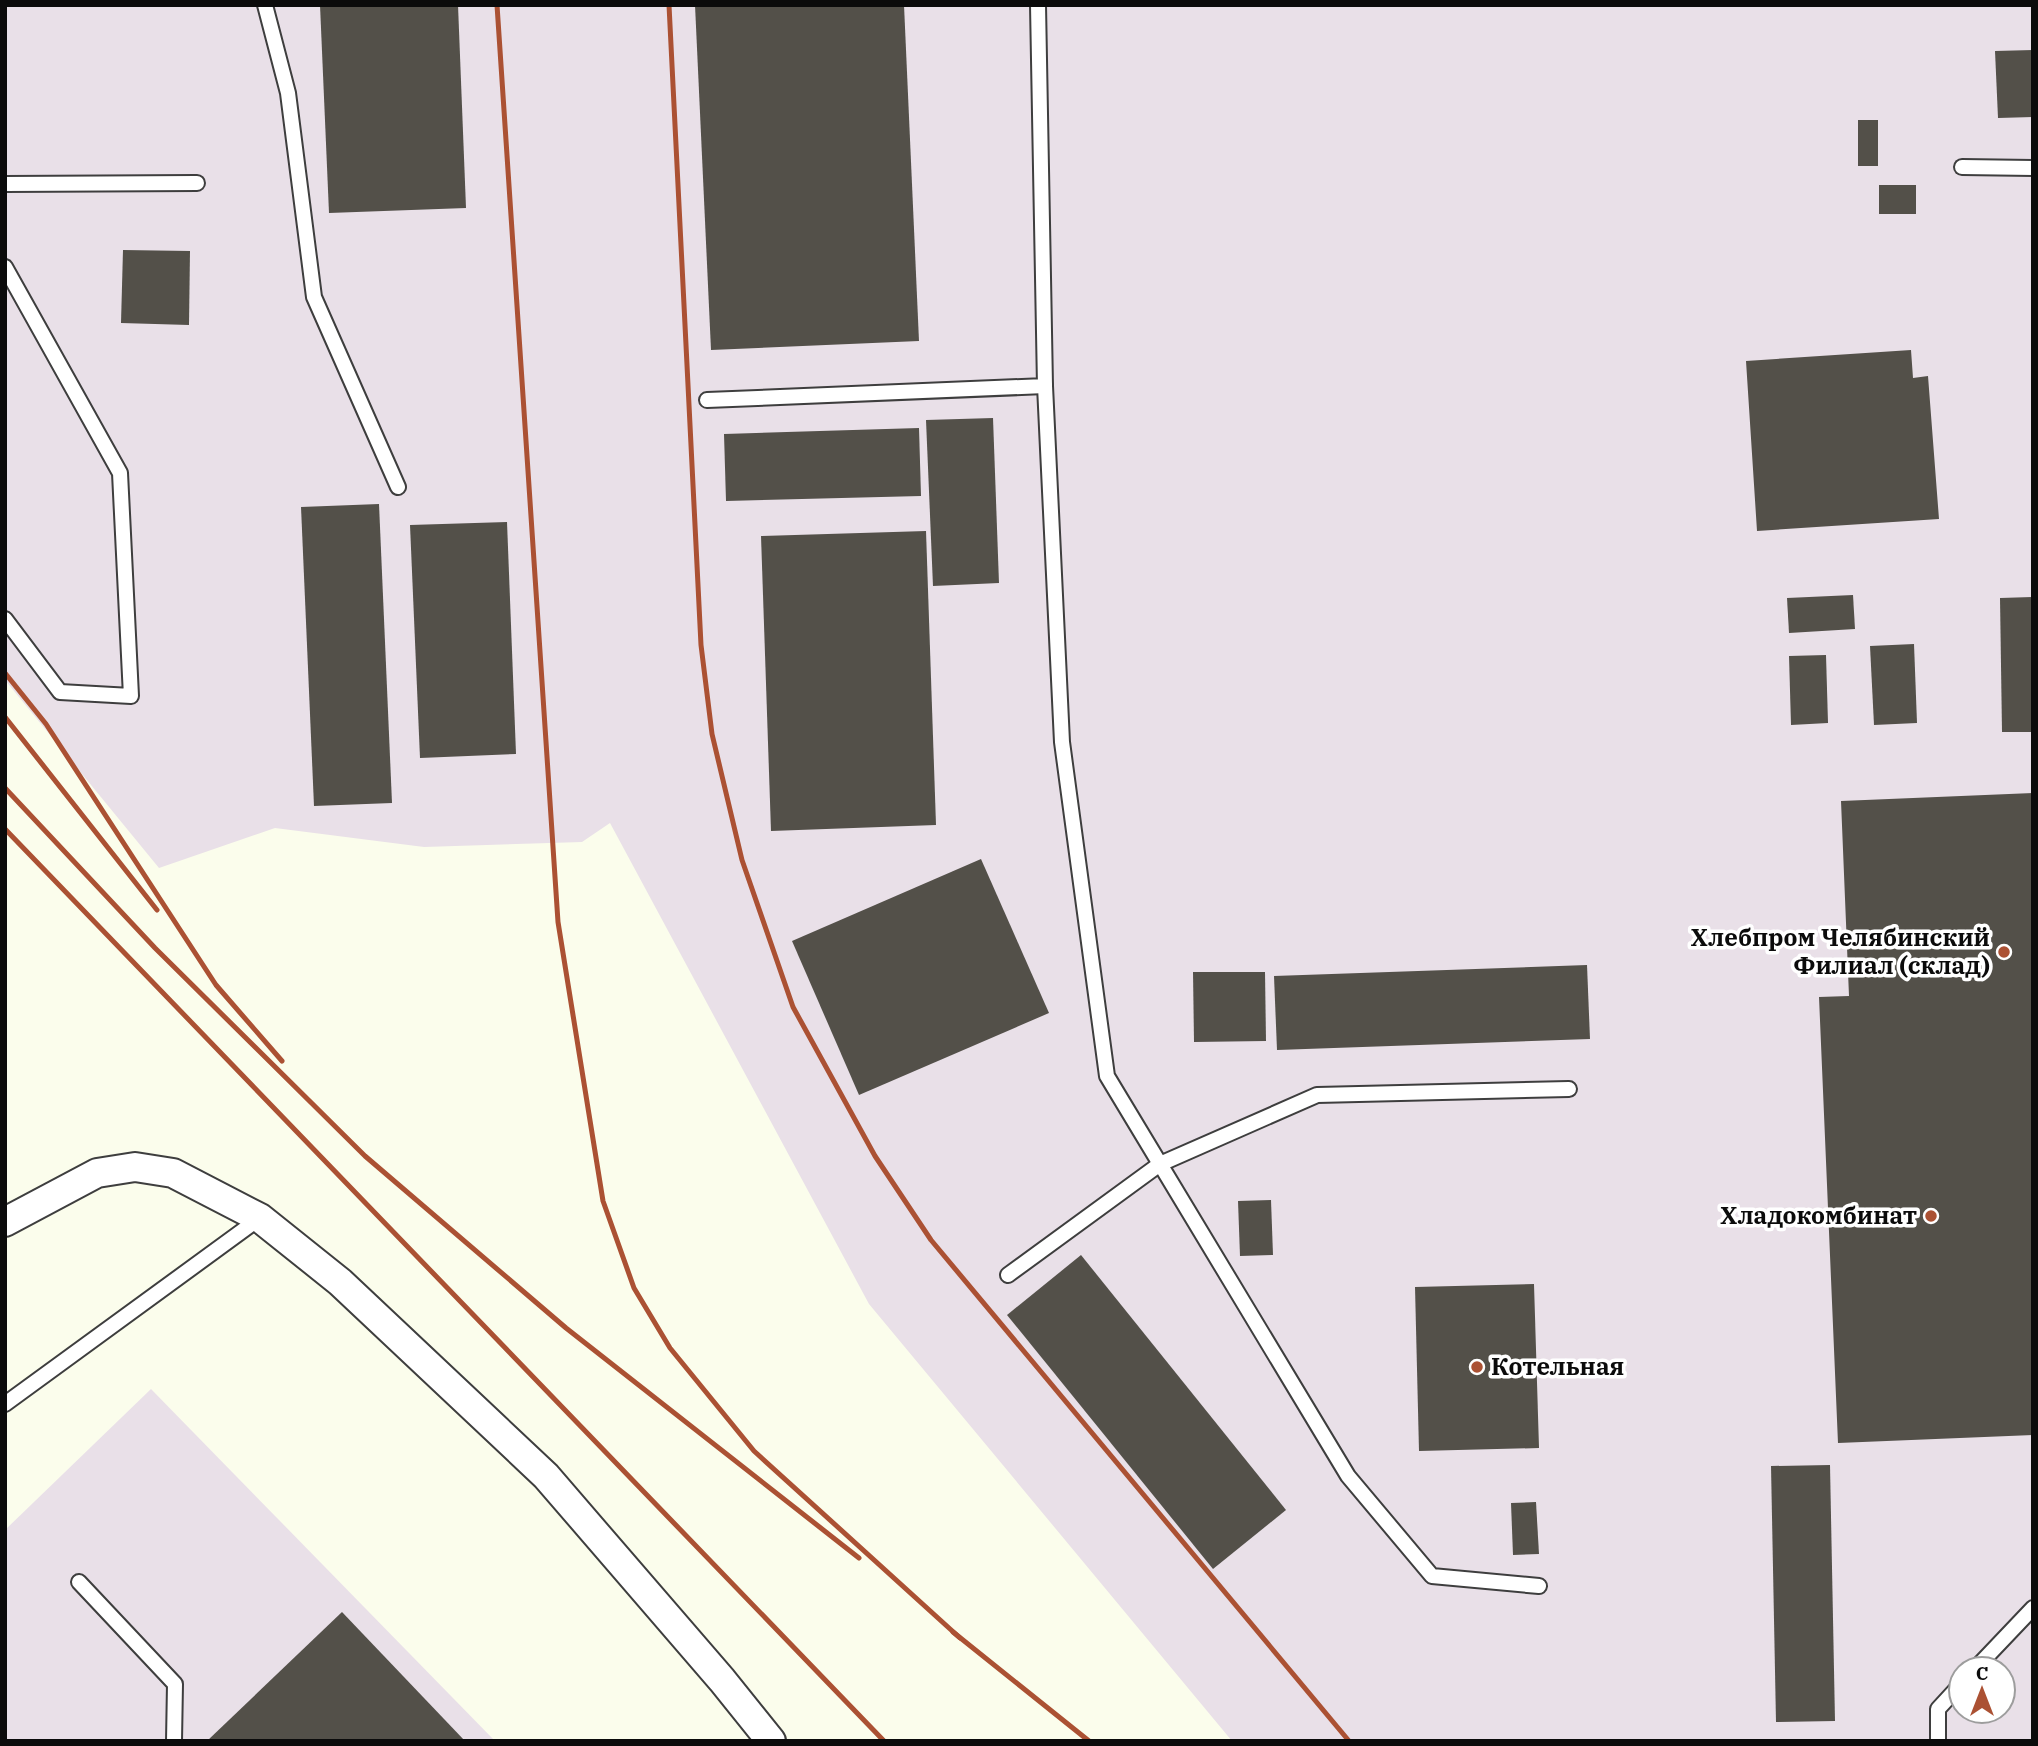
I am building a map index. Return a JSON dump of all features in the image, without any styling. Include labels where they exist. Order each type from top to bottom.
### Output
[{"type":"street","points":[[5,1222],[97,1173],[135,1167],[173,1173],[260,1219],[340,1282],[546,1476],[722,1680],[760,1737]]},
{"type":"lane","points":[[265,5],[288,93],[314,297],[398,487]]},
{"type":"lane","points":[[1038,5],[1045,386],[1062,742],[1107,1076],[1348,1476],[1432,1576],[1539,1586]]},
{"type":"lane","points":[[1962,167],[2033,168]]},
{"type":"lane","points":[[5,184],[197,183]]},
{"type":"lane","points":[[5,267],[120,473],[131,696],[60,692],[5,619]]},
{"type":"lane","points":[[707,400],[1045,386]]},
{"type":"lane","points":[[1008,1275],[1160,1164],[1317,1095],[1569,1088]]},
{"type":"lane","points":[[5,1404],[260,1219]]},
{"type":"lane","points":[[79,1582],[175,1684],[174,1741]]},
{"type":"lane","points":[[1988,1655],[2033,1608]]},
{"type":"lane","points":[[1938,1741],[1938,1709],[1947,1699]]},
{"type":"shaded area","points":[[5,5],[2033,5],[2033,1741],[1232,1741],[869,1304],[610,823],[582,842],[424,847],[275,828],[159,868],[5,680]]},
{"type":"shaded area","points":[[151,1389],[495,1741],[5,1741],[5,1530]]},
{"type":"building","points":[[320,5],[458,5],[466,208],[329,213]]},
{"type":"building","points":[[695,5],[904,5],[919,341],[711,350]]},
{"type":"building","points":[[2033,50],[2033,117],[1998,118],[1995,51]]},
{"type":"building","points":[[1858,120],[1878,120],[1878,166],[1858,166]]},
{"type":"building","points":[[1879,185],[1916,185],[1916,214],[1879,214]]},
{"type":"building","points":[[123,250],[190,251],[189,325],[121,323]]},
{"type":"building","points":[[1911,350],[1913,378],[1928,376],[1939,519],[1757,531],[1746,361]]},
{"type":"building","points":[[993,418],[999,583],[933,586],[926,420]]},
{"type":"building","points":[[919,428],[921,496],[726,501],[724,434]]},
{"type":"building","points":[[379,504],[392,803],[314,806],[301,507]]},
{"type":"building","points":[[507,522],[516,754],[420,758],[410,525]]},
{"type":"building","points":[[926,531],[936,825],[771,831],[761,536]]},
{"type":"building","points":[[1853,595],[1855,629],[1789,633],[1787,598]]},
{"type":"building","points":[[2032,597],[2033,732],[2002,732],[2000,598]]},
{"type":"building","points":[[1914,644],[1917,723],[1874,725],[1870,646]]},
{"type":"building","points":[[1826,655],[1828,723],[1791,725],[1789,656]]},
{"type":"building","name":"Хладокомбинат","points":[[2033,793],[2033,1435],[1838,1443],[1819,997],[1849,996],[1841,801]]},
{"type":"building","points":[[981,859],[1049,1013],[859,1095],[792,941]]},
{"type":"building","points":[[1587,965],[1590,1039],[1277,1050],[1274,976]]},
{"type":"building","points":[[1193,972],[1265,972],[1266,1041],[1194,1042]]},
{"type":"building","points":[[1271,1200],[1273,1255],[1240,1256],[1238,1201]]},
{"type":"building","points":[[1081,1255],[1286,1510],[1213,1569],[1007,1315]]},
{"type":"building","name":"Котельная","points":[[1534,1284],[1539,1448],[1419,1451],[1415,1287]]},
{"type":"building","points":[[1830,1465],[1835,1721],[1776,1722],[1771,1466]]},
{"type":"building","points":[[1536,1502],[1539,1554],[1513,1555],[1511,1503]]},
{"type":"building","points":[[342,1612],[465,1741],[207,1741]]},
{"type":"railway","points":[[497,5],[558,922],[603,1201],[634,1288],[670,1348],[754,1451],[960,1638]]},
{"type":"railway","points":[[669,5],[701,645],[712,734],[742,860],[793,1007],[875,1156],[931,1240],[1349,1741]]},
{"type":"railway","points":[[5,673],[46,724],[216,985],[282,1061]]},
{"type":"railway","points":[[5,717],[157,910]]},
{"type":"railway","points":[[5,788],[155,948],[365,1156],[566,1328],[859,1558]]},
{"type":"railway","points":[[5,829],[884,1741]]},
{"type":"railway","points":[[953,1632],[1089,1741]]},
{"type":"place","name":"Хлебпром Челябинский Филиал (склад)","points":[[2004,952]]},
{"type":"place","name":"Хладокомбинат","points":[[1931,1216]]},
{"type":"place","name":"Котельная","points":[[1477,1367]]}]
